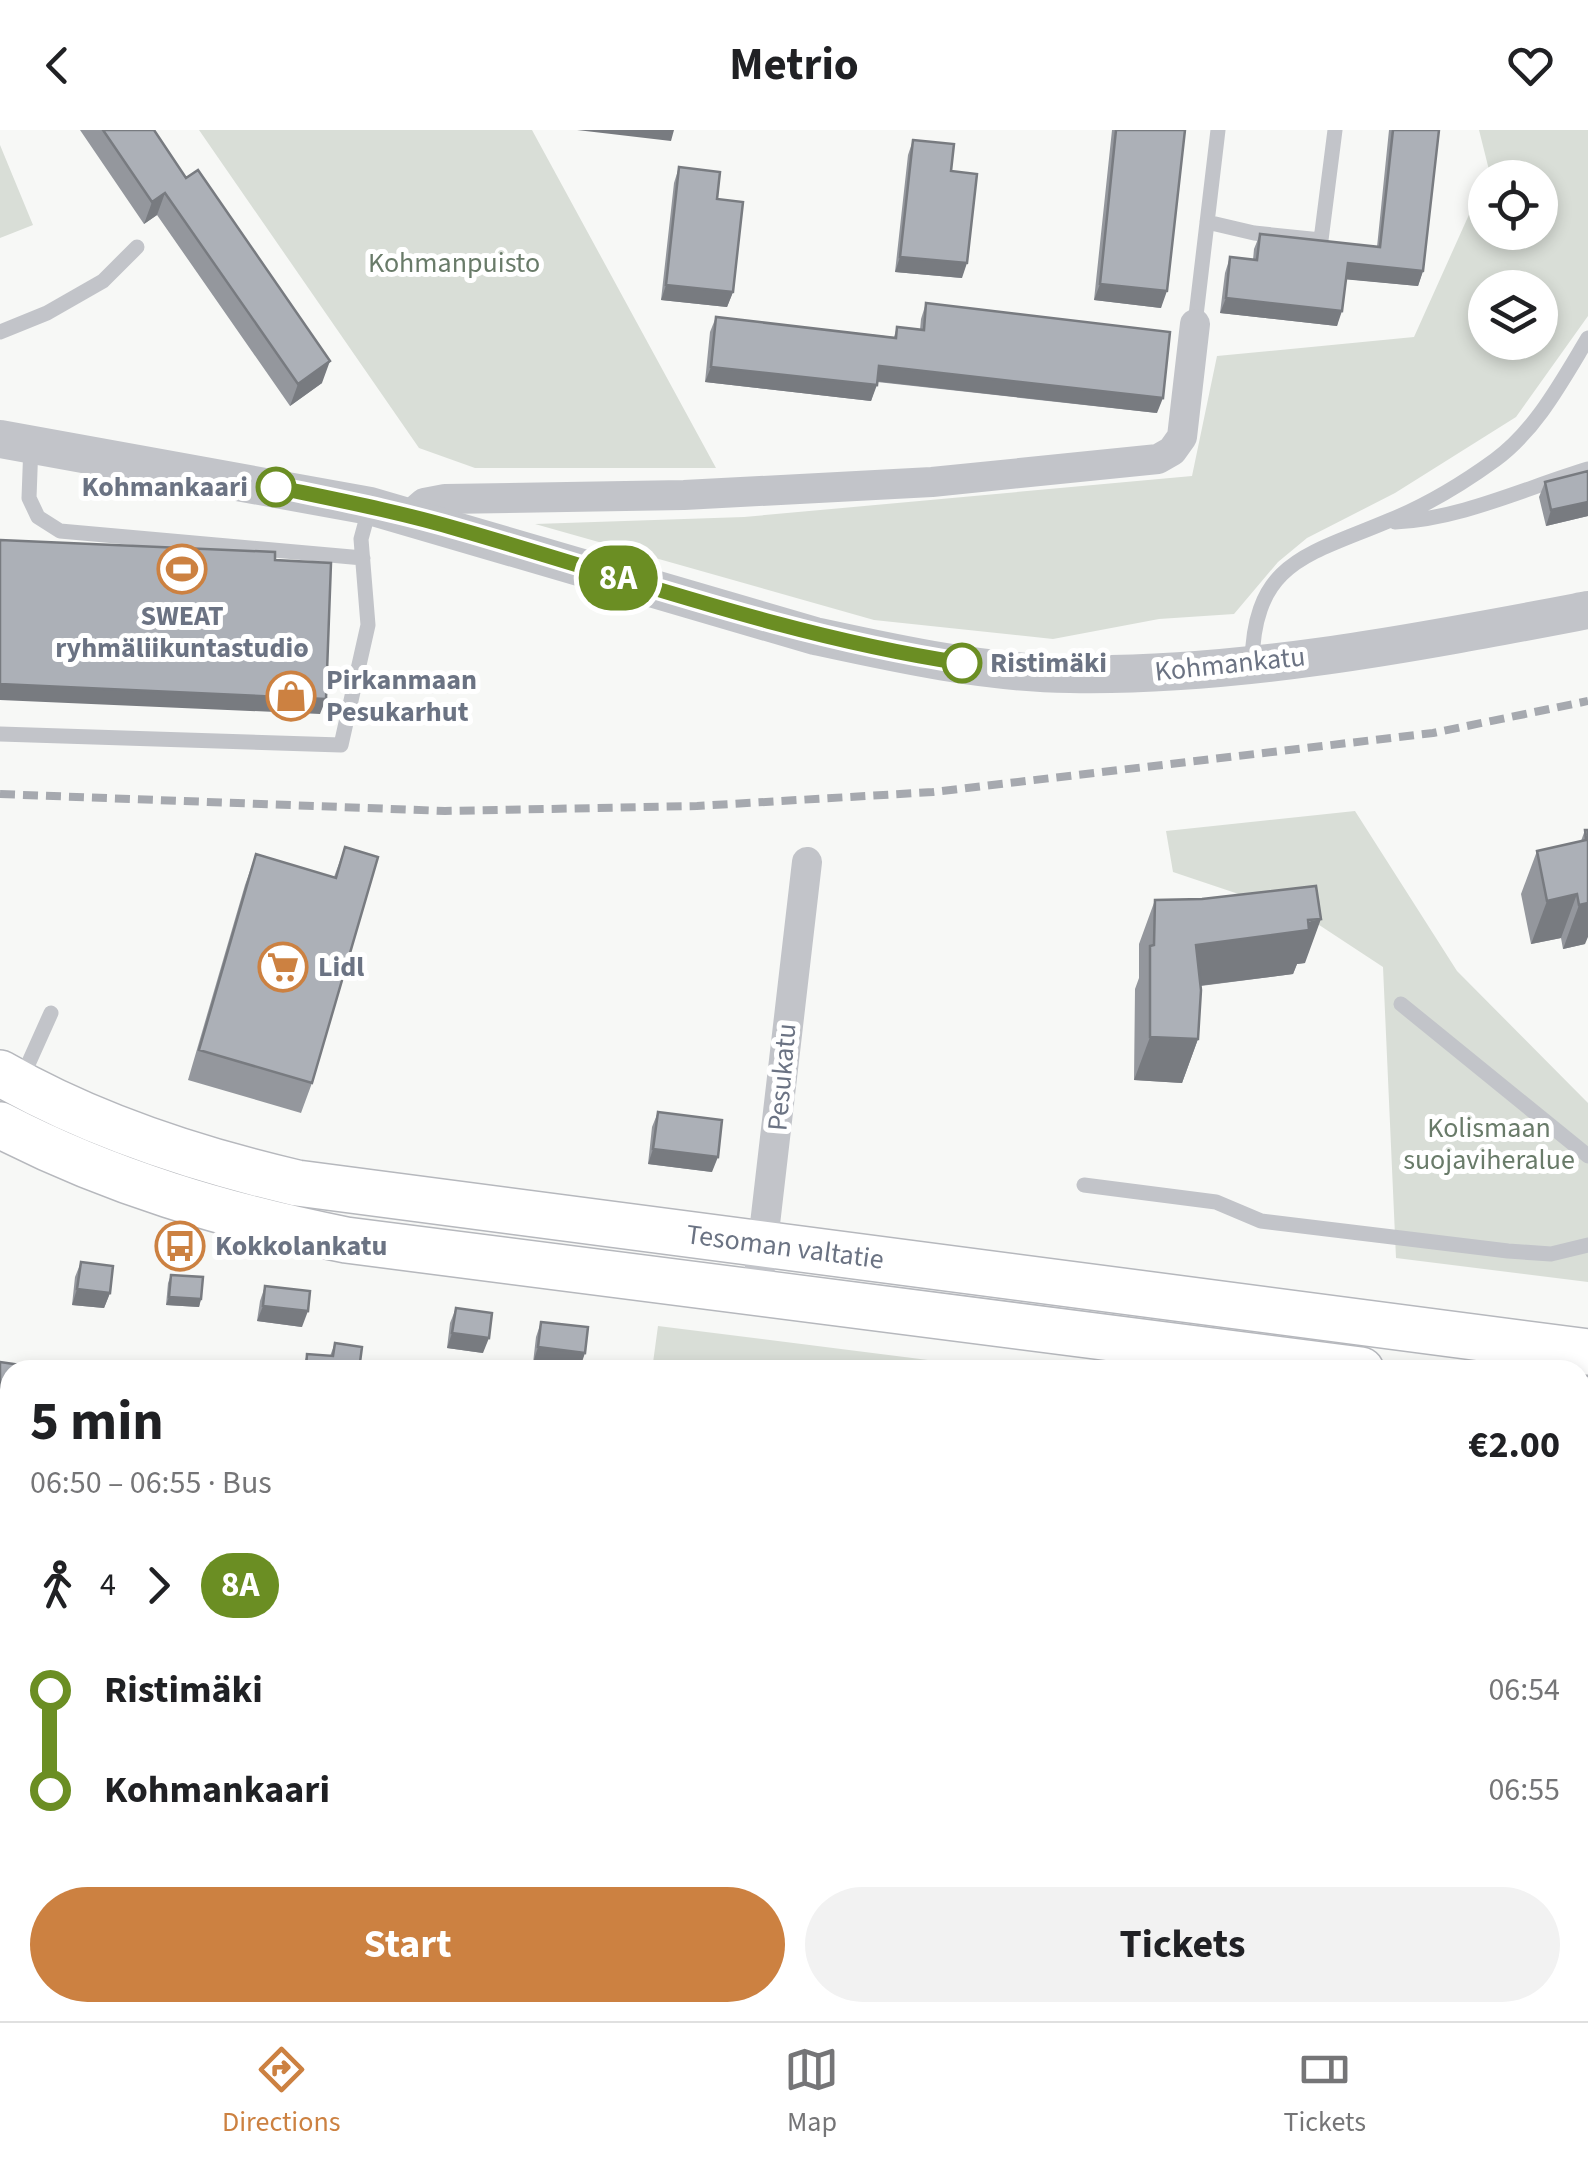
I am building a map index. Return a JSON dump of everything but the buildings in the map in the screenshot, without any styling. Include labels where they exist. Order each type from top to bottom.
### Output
[{"type":"main road","name":"Tesoman valtatie","points":[[5,1101],[296,1183],[1588,1352]]},
{"type":"main road","name":"Tesoman valtatie","points":[[5,1101],[96,1171],[267,1224],[346,1240],[1283,1360]]},
{"type":"street","points":[[16,442],[409,516],[424,503],[444,499],[684,496],[932,482],[1158,459],[1172,451],[1182,437],[1195,324]]},
{"type":"street","name":"Kohmankatu","points":[[409,516],[815,636],[1022,672],[1132,674],[1252,663],[1433,639],[1588,610]]},
{"type":"street","name":"Pesukatu","points":[[757,1293],[807,862]]},
{"type":"lane","points":[[1195,324],[1218,130]]},
{"type":"lane","points":[[1207,222],[1254,233],[1320,240],[1335,130]]},
{"type":"lane","points":[[0,332],[46,314],[103,282],[137,247]]},
{"type":"lane","points":[[1252,663],[1257,612],[1276,580],[1312,552],[1386,522],[1446,491],[1498,457],[1550,399],[1588,338]]},
{"type":"lane","points":[[16,442],[29,498],[38,517],[60,531],[362,558]]},
{"type":"lane","points":[[1386,522],[1423,521],[1588,469]]},
{"type":"lane","points":[[0,734],[341,745],[368,625],[361,539],[370,506]]},
{"type":"lane","points":[[1400,1004],[1588,1156]]},
{"type":"lane","points":[[5,1101],[51,1013]]},
{"type":"lane","points":[[1084,1185],[1216,1202],[1261,1221],[1451,1244],[1551,1254],[1588,1245]]},
{"type":"green space","name":"Kohmanpuisto","points":[[199,130],[532,130],[716,468],[475,468],[419,448]]},
{"type":"green space","points":[[1479,130],[1588,130],[1588,316],[1558,358],[1558,270],[1468,270],[1468,360],[1557,360],[1516,417],[1395,493],[1307,538],[1278,562],[1234,614],[1159,619],[1053,639],[874,620],[535,524],[744,517],[1192,476],[1217,356],[1414,337],[1468,217],[1468,250],[1558,250],[1558,160],[1486,160]]},
{"type":"green space","points":[[0,145],[33,225],[0,238]]},
{"type":"green space","name":"Kolismaan suojaviheralue","points":[[1355,811],[1457,971],[1588,1103],[1588,1282],[1396,1258],[1383,967],[1307,917],[1173,872],[1166,831]]},
{"type":"green space","points":[[658,1326],[928,1360],[653,1360]]},
{"type":"railway","points":[[0,794],[445,811],[697,806],[933,792],[1433,733],[1588,701]]},
{"type":"bus line","name":"8A","points":[[276,487],[462,530],[815,636],[962,663]]},
{"type":"place","name":"Kohmankaari","points":[[276,487]]},
{"type":"place","name":"SWEAT ryhmäliikuntastudio","points":[[182,569]]},
{"type":"place","name":"Ristimäki","points":[[962,663]]},
{"type":"place","name":"Pirkanmaan Pesukarhut","points":[[291,696]]},
{"type":"place","name":"Lidl","points":[[283,967]]},
{"type":"place","name":"Kokkolankatu","points":[[180,1246]]}]
